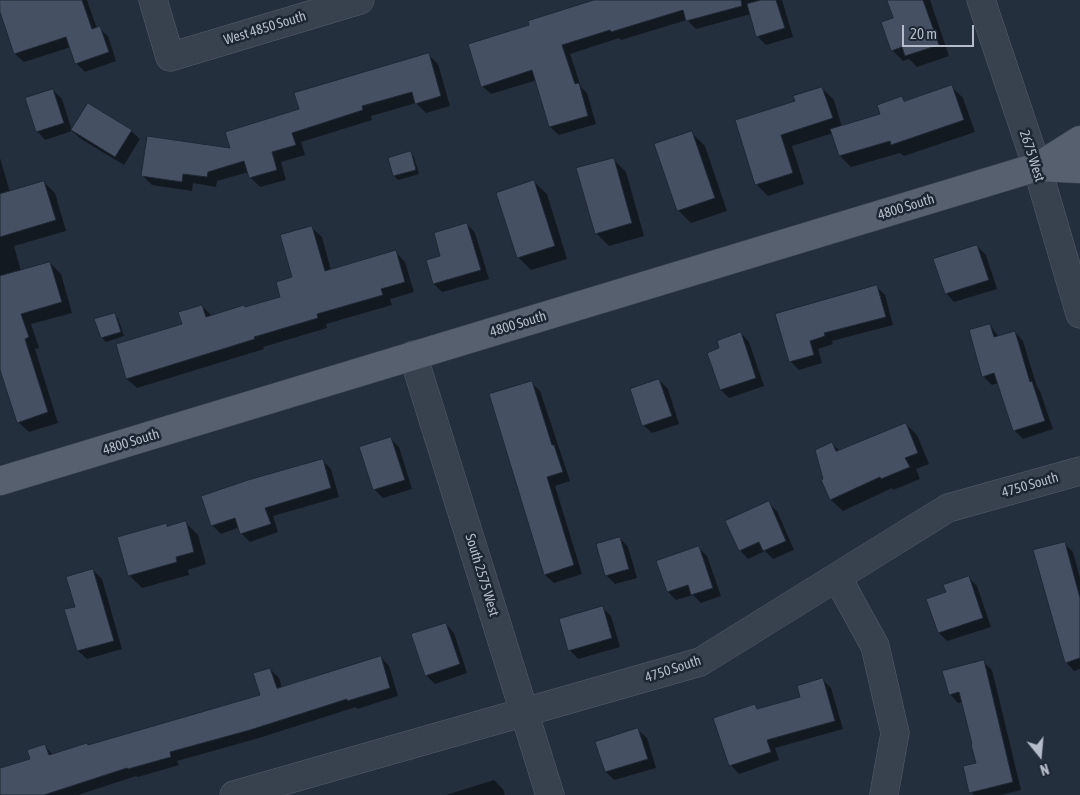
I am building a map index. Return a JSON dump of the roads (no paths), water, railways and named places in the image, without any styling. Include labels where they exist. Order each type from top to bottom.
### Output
[{"type":"main road","name":"4800 South","points":[[0,482],[1037,167],[1080,140]]},
{"type":"main road","name":"4800 South","points":[[1037,167],[1080,169]]},
{"type":"street","name":"West 4850 South","points":[[153,0],[170,57],[360,0]]},
{"type":"street","name":"2675 West","points":[[981,0],[1037,167],[1080,314]]},
{"type":"street","name":"South 2575 West","points":[[414,355],[550,795]]},
{"type":"street","name":"4750 South","points":[[234,795],[700,662],[948,508],[1080,471]]},
{"type":"street","points":[[837,577],[875,646],[895,734],[884,794]]}]
